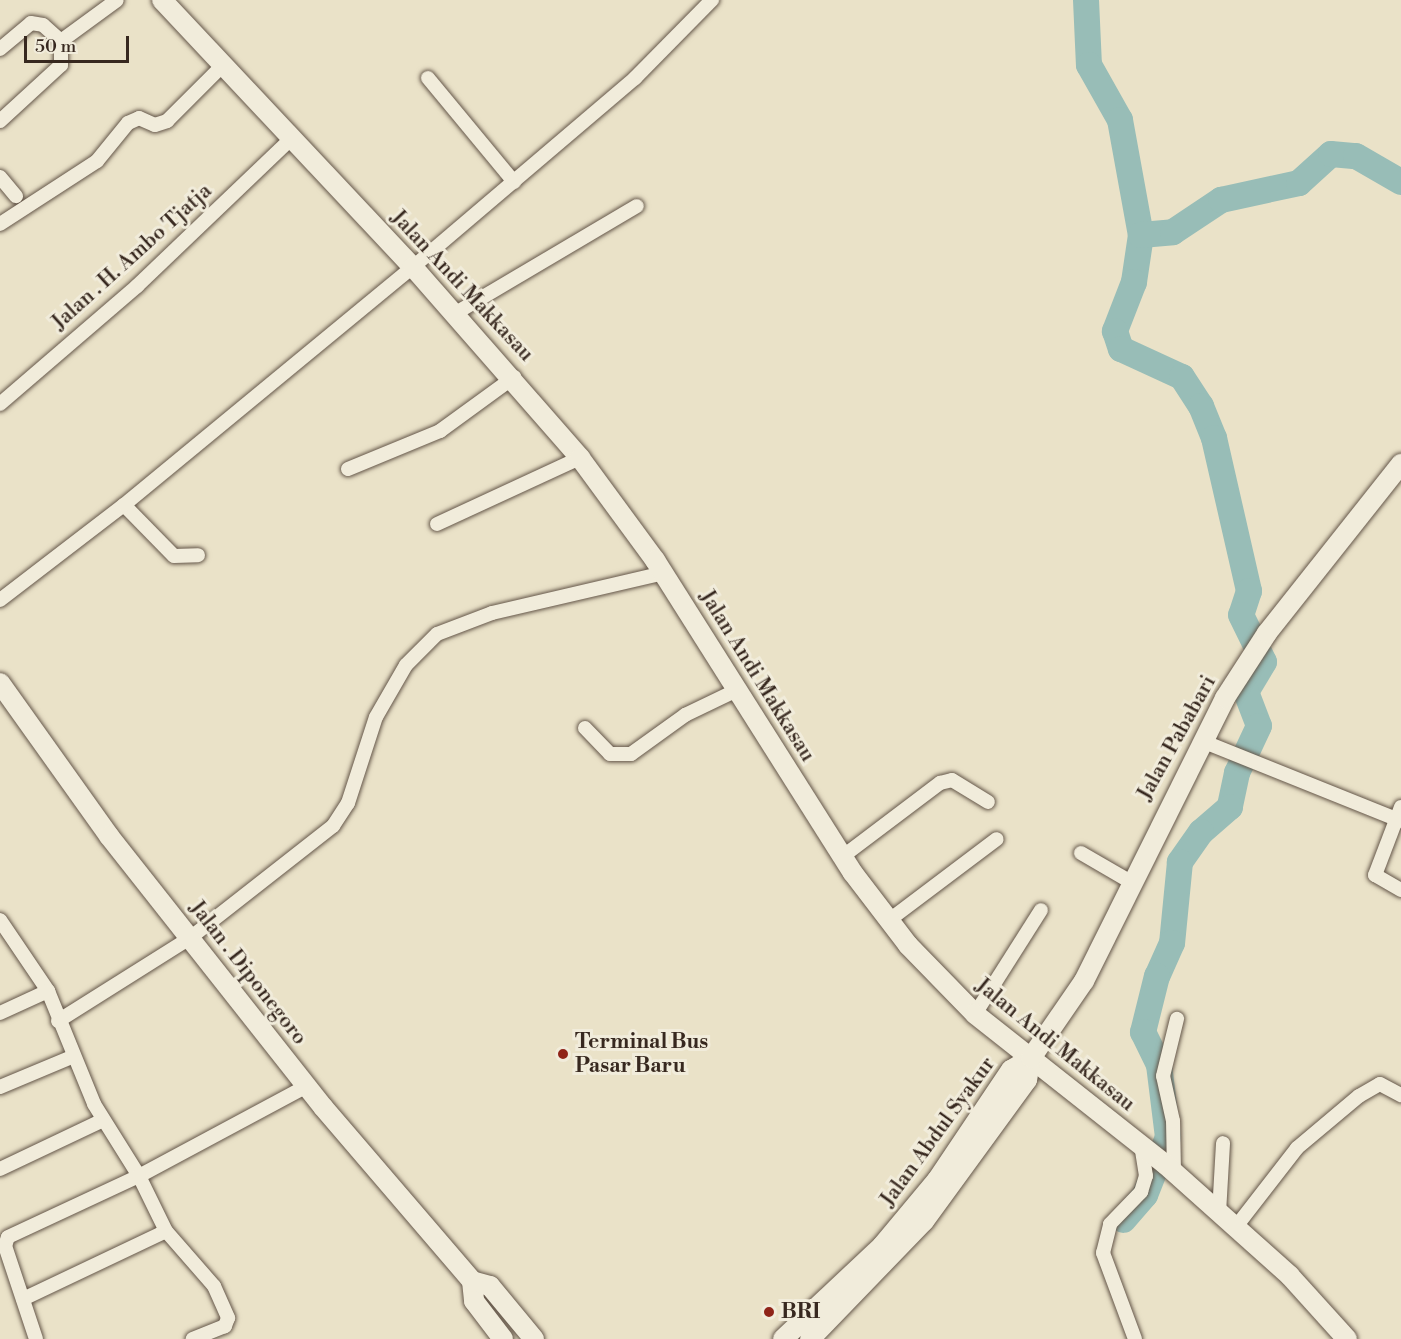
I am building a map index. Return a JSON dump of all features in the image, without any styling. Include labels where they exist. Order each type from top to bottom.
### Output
[{"type":"street","points":[[61,40],[117,0]]},
{"type":"street","name":"Jalan Andi Makkasau","points":[[162,0],[456,313],[514,377],[580,458],[664,573],[739,689],[842,857],[888,921],[975,1014],[1158,1160],[1219,1213],[1290,1276],[1347,1339]]},
{"type":"street","points":[[0,600],[124,505],[514,182],[634,78],[712,0]]},
{"type":"street","points":[[0,49],[31,23],[61,40]]},
{"type":"street","points":[[0,122],[61,65],[61,40]]},
{"type":"street","points":[[0,224],[97,161],[128,123],[139,118],[155,125],[166,121],[222,66]]},
{"type":"street","points":[[428,78],[514,182]]},
{"type":"street","name":"Jalan . H. Ambo Tjatja","points":[[0,404],[137,286],[291,139]]},
{"type":"street","points":[[0,177],[16,196]]},
{"type":"street","points":[[456,313],[637,206]]},
{"type":"street","points":[[348,469],[441,431],[514,377]]},
{"type":"street","points":[[437,524],[580,458]]},
{"type":"street","name":"Jalan Pababari","points":[[1031,1058],[1084,981],[1202,741],[1267,633],[1401,464]]},
{"type":"street","points":[[124,505],[174,556],[198,555]]},
{"type":"street","points":[[64,1018],[190,938],[342,815],[376,717],[406,665],[437,633],[501,610],[664,573]]},
{"type":"street","name":"Jalan . Diponegoro","points":[[0,683],[65,777],[190,938],[307,1086],[471,1281]]},
{"type":"street","points":[[585,728],[610,754],[631,754],[685,715],[739,689]]},
{"type":"street","points":[[1202,741],[1251,764],[1399,816],[1375,877],[1401,890]]},
{"type":"street","points":[[842,857],[940,783],[952,780],[988,802]]},
{"type":"street","points":[[888,921],[997,839]]},
{"type":"street","points":[[1081,854],[1131,882]]},
{"type":"street","points":[[975,1014],[1041,910]]},
{"type":"street","points":[[0,920],[64,1018],[74,1056],[103,1120],[139,1176],[166,1231],[214,1286],[228,1318],[225,1326],[193,1339]]},
{"type":"street","points":[[0,1013],[48,991]]},
{"type":"street","points":[[1135,1339],[1103,1253],[1110,1224],[1141,1192],[1146,1176],[1158,1160],[1173,1121],[1163,1076],[1177,1019]]},
{"type":"street","points":[[0,1087],[74,1056]]},
{"type":"street","name":"Jalan Abdul Syakur","points":[[783,1339],[882,1246],[937,1180],[1011,1070],[1031,1058]]},
{"type":"street","name":"Jalan Abdul Syakur","points":[[810,1339],[924,1221],[1027,1080],[1031,1058]]},
{"type":"street","points":[[1235,1228],[1297,1148],[1359,1096],[1380,1084],[1401,1095]]},
{"type":"street","points":[[36,1339],[6,1239],[139,1176],[307,1086]]},
{"type":"street","points":[[0,1169],[103,1120]]},
{"type":"street","points":[[1219,1213],[1223,1143]]},
{"type":"street","points":[[23,1299],[166,1231]]},
{"type":"street","points":[[503,1339],[474,1300],[471,1281],[490,1286],[534,1339]]},
{"type":"waterway","points":[[1086,0],[1089,65],[1120,120],[1141,235],[1134,282],[1115,331],[1121,349],[1182,377],[1201,406],[1214,438],[1249,591],[1241,615],[1264,662],[1246,692],[1259,726],[1237,773],[1230,807],[1201,832],[1180,862],[1172,943],[1157,976],[1143,1032],[1159,1065],[1168,1137],[1145,1195],[1123,1220]]},
{"type":"waterway","points":[[1141,235],[1173,232],[1221,200],[1299,183],[1331,154],[1356,156],[1401,182]]},
{"type":"place","name":"Terminal Bus Pasar Baru","points":[[563,1054]]},
{"type":"place","name":"BRI","points":[[769,1312]]}]
